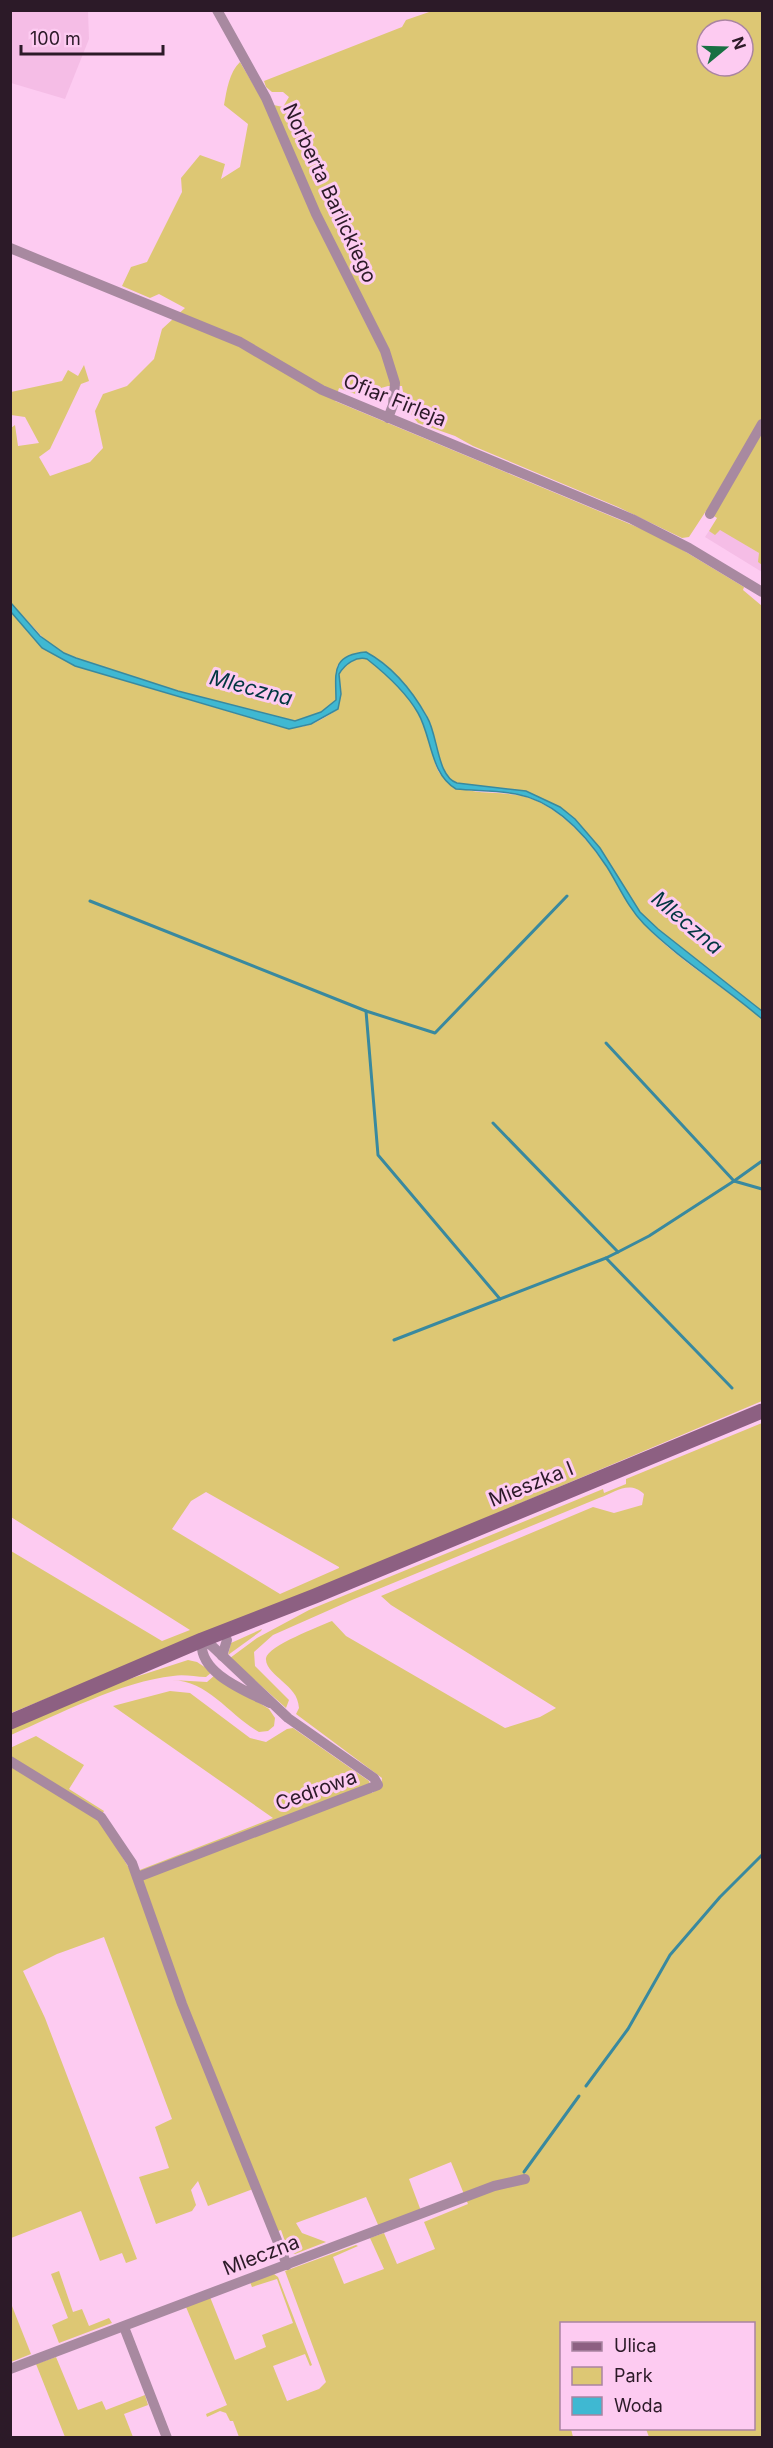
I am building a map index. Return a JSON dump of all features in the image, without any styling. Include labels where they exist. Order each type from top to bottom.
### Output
[{"type":"street","name":"Norberta Barlickiego","points":[[217,10],[266,98],[316,214],[385,351],[393,372],[394,396],[388,418]]},
{"type":"street","name":"Ofiar Firleja","points":[[10,248],[240,342],[322,390],[632,519],[689,548],[762,592]]},
{"type":"street","points":[[372,411],[382,407],[394,396]]},
{"type":"street","points":[[710,514],[762,424]]},
{"type":"street","name":"Mieszka I","points":[[209,1648],[315,1596],[762,1411]]},
{"type":"street","name":"Mieszka I","points":[[10,1722],[99,1685],[144,1674],[209,1648],[250,1631],[315,1596]]},
{"type":"street","name":"Cedrowa","points":[[209,1648],[215,1671],[270,1703]]},
{"type":"street","name":"Cedrowa","points":[[138,1877],[378,1785],[374,1778],[270,1703],[209,1648]]},
{"type":"street","points":[[10,1761],[101,1817],[120,1844],[138,1877],[182,2004],[287,2265]]},
{"type":"street","name":"Mleczna","points":[[10,2369],[494,2186],[525,2179]]},
{"type":"street","points":[[124,2326],[167,2438]]},
{"type":"shaded area","points":[[10,11],[88,11],[89,39],[65,99],[11,83]]},
{"type":"shaded area","points":[[720,529],[762,555],[762,572],[705,537],[709,531],[715,534]]},
{"type":"green space","points":[[432,11],[762,11],[762,565],[758,562],[759,553],[720,530],[715,535],[709,531],[717,518],[706,511],[689,537],[682,538],[618,507],[473,446],[455,436],[418,423],[406,409],[402,386],[388,386],[358,395],[339,388],[335,401],[661,537],[744,587],[743,590],[762,606],[762,1011],[658,929],[640,912],[600,848],[575,819],[526,791],[457,784],[450,780],[441,765],[431,726],[424,711],[398,677],[377,659],[354,654],[337,666],[336,700],[321,712],[295,721],[178,691],[76,658],[46,641],[11,603],[11,428],[15,425],[18,446],[39,443],[25,417],[11,415],[11,392],[62,381],[68,370],[78,376],[84,365],[89,381],[81,384],[50,449],[39,457],[50,476],[90,462],[103,448],[95,411],[103,394],[127,386],[154,359],[162,329],[185,308],[159,294],[150,298],[122,286],[131,267],[147,262],[182,192],[181,178],[200,155],[225,164],[221,179],[240,167],[248,124],[224,105],[229,82],[236,66],[240,62],[264,103],[283,107],[289,97],[283,92],[272,92],[266,87],[264,81],[402,27],[406,20]]},
{"type":"green space","points":[[11,612],[42,648],[75,666],[281,727],[290,728],[311,724],[338,709],[341,694],[339,674],[351,662],[367,659],[404,693],[418,713],[429,736],[435,762],[441,775],[451,784],[462,789],[527,797],[565,819],[596,852],[636,913],[657,938],[762,1019],[762,1401],[351,1575],[11,1713],[11,1551],[162,1641],[190,1630],[11,1517]],"holes":[[[206,1492],[339,1567],[280,1594],[172,1529],[191,1501]]]},
{"type":"green space","points":[[762,1423],[762,2437],[649,2437],[646,2430],[755,2430],[755,2322],[560,2322],[560,2430],[571,2430],[573,2437],[239,2437],[233,2421],[230,2421],[226,2413],[220,2411],[207,2417],[206,2414],[227,2405],[186,2307],[210,2297],[235,2360],[266,2347],[262,2335],[293,2323],[277,2279],[252,2287],[250,2282],[274,2274],[278,2277],[312,2365],[310,2366],[305,2354],[273,2366],[287,2401],[319,2389],[326,2382],[285,2271],[356,2245],[358,2246],[333,2257],[344,2284],[384,2269],[370,2238],[384,2233],[397,2264],[435,2249],[424,2222],[468,2204],[451,2162],[409,2179],[421,2211],[379,2227],[366,2197],[296,2223],[302,2233],[326,2242],[295,2254],[288,2250],[281,2230],[278,2231],[253,2189],[208,2206],[198,2181],[191,2190],[196,2205],[192,2211],[156,2224],[139,2177],[169,2168],[155,2127],[172,2119],[104,1937],[57,1954],[23,1971],[45,2018],[137,2259],[126,2263],[122,2253],[100,2261],[81,2211],[11,2238],[11,1765],[101,1822],[132,1873],[273,1818],[113,1706],[170,1691],[190,1693],[250,1738],[266,1742],[287,1729],[293,1728],[369,1781],[372,1793],[381,1787],[382,1778],[296,1714],[299,1708],[296,1696],[267,1665],[266,1658],[275,1648],[332,1621],[346,1636],[505,1728],[540,1717],[556,1708],[391,1605],[381,1596],[593,1507],[614,1513],[642,1505],[644,1494],[638,1490],[628,1488],[617,1490],[273,1635],[254,1652],[255,1666],[289,1700],[286,1708],[230,1658],[257,1638],[309,1610],[603,1489],[604,1493],[626,1484],[626,1479]]},
{"type":"green space","points":[[262,1629],[261,1631],[228,1655],[231,1643]]},
{"type":"green space","points":[[188,1660],[197,1662],[212,1672],[206,1677],[177,1675],[133,1685],[90,1700],[11,1735],[10,1729],[120,1682]]},
{"type":"green space","points":[[215,1675],[269,1709],[275,1718],[274,1726],[268,1731],[259,1732],[208,1692],[185,1682],[172,1680],[207,1682]]},
{"type":"green space","points":[[36,1736],[84,1765],[69,1789],[104,1811],[102,1814],[11,1757],[10,1748]]},
{"type":"green space","points":[[59,2271],[73,2312],[82,2309],[89,2326],[109,2318],[112,2323],[59,2343],[52,2325],[68,2318],[51,2274]]},
{"type":"green space","points":[[10,2301],[31,2354],[11,2362],[10,2362]]},
{"type":"green space","points":[[56,2357],[78,2410],[102,2401],[106,2410],[145,2395],[148,2405],[124,2414],[133,2437],[65,2437],[36,2364]]},
{"type":"water","points":[[11,603],[40,636],[64,653],[76,658],[178,691],[295,721],[321,712],[336,700],[336,674],[341,662],[346,657],[366,652],[393,672],[427,717],[445,773],[450,779],[457,783],[526,791],[560,807],[575,819],[600,848],[640,912],[658,929],[762,1011],[762,1019],[672,949],[644,924],[633,911],[607,867],[568,821],[544,804],[530,798],[501,792],[456,789],[447,782],[436,765],[423,723],[413,705],[395,684],[367,659],[351,662],[339,674],[341,694],[338,709],[311,724],[289,729],[75,666],[42,648],[11,612]]},
{"type":"waterway","points":[[90,901],[366,1011],[435,1033],[567,896]]},
{"type":"waterway","points":[[366,1011],[378,1155],[500,1299]]},
{"type":"waterway","points":[[606,1043],[734,1181],[649,1236],[618,1252]]},
{"type":"waterway","points":[[493,1123],[618,1252],[606,1258]]},
{"type":"waterway","points":[[734,1181],[762,1161]]},
{"type":"waterway","points":[[734,1181],[762,1189]]},
{"type":"waterway","points":[[394,1340],[606,1258],[732,1388]]},
{"type":"waterway","points":[[586,2086],[628,2029],[670,1955],[720,1897],[762,1855]]},
{"type":"waterway","points":[[524,2172],[579,2096]]}]
